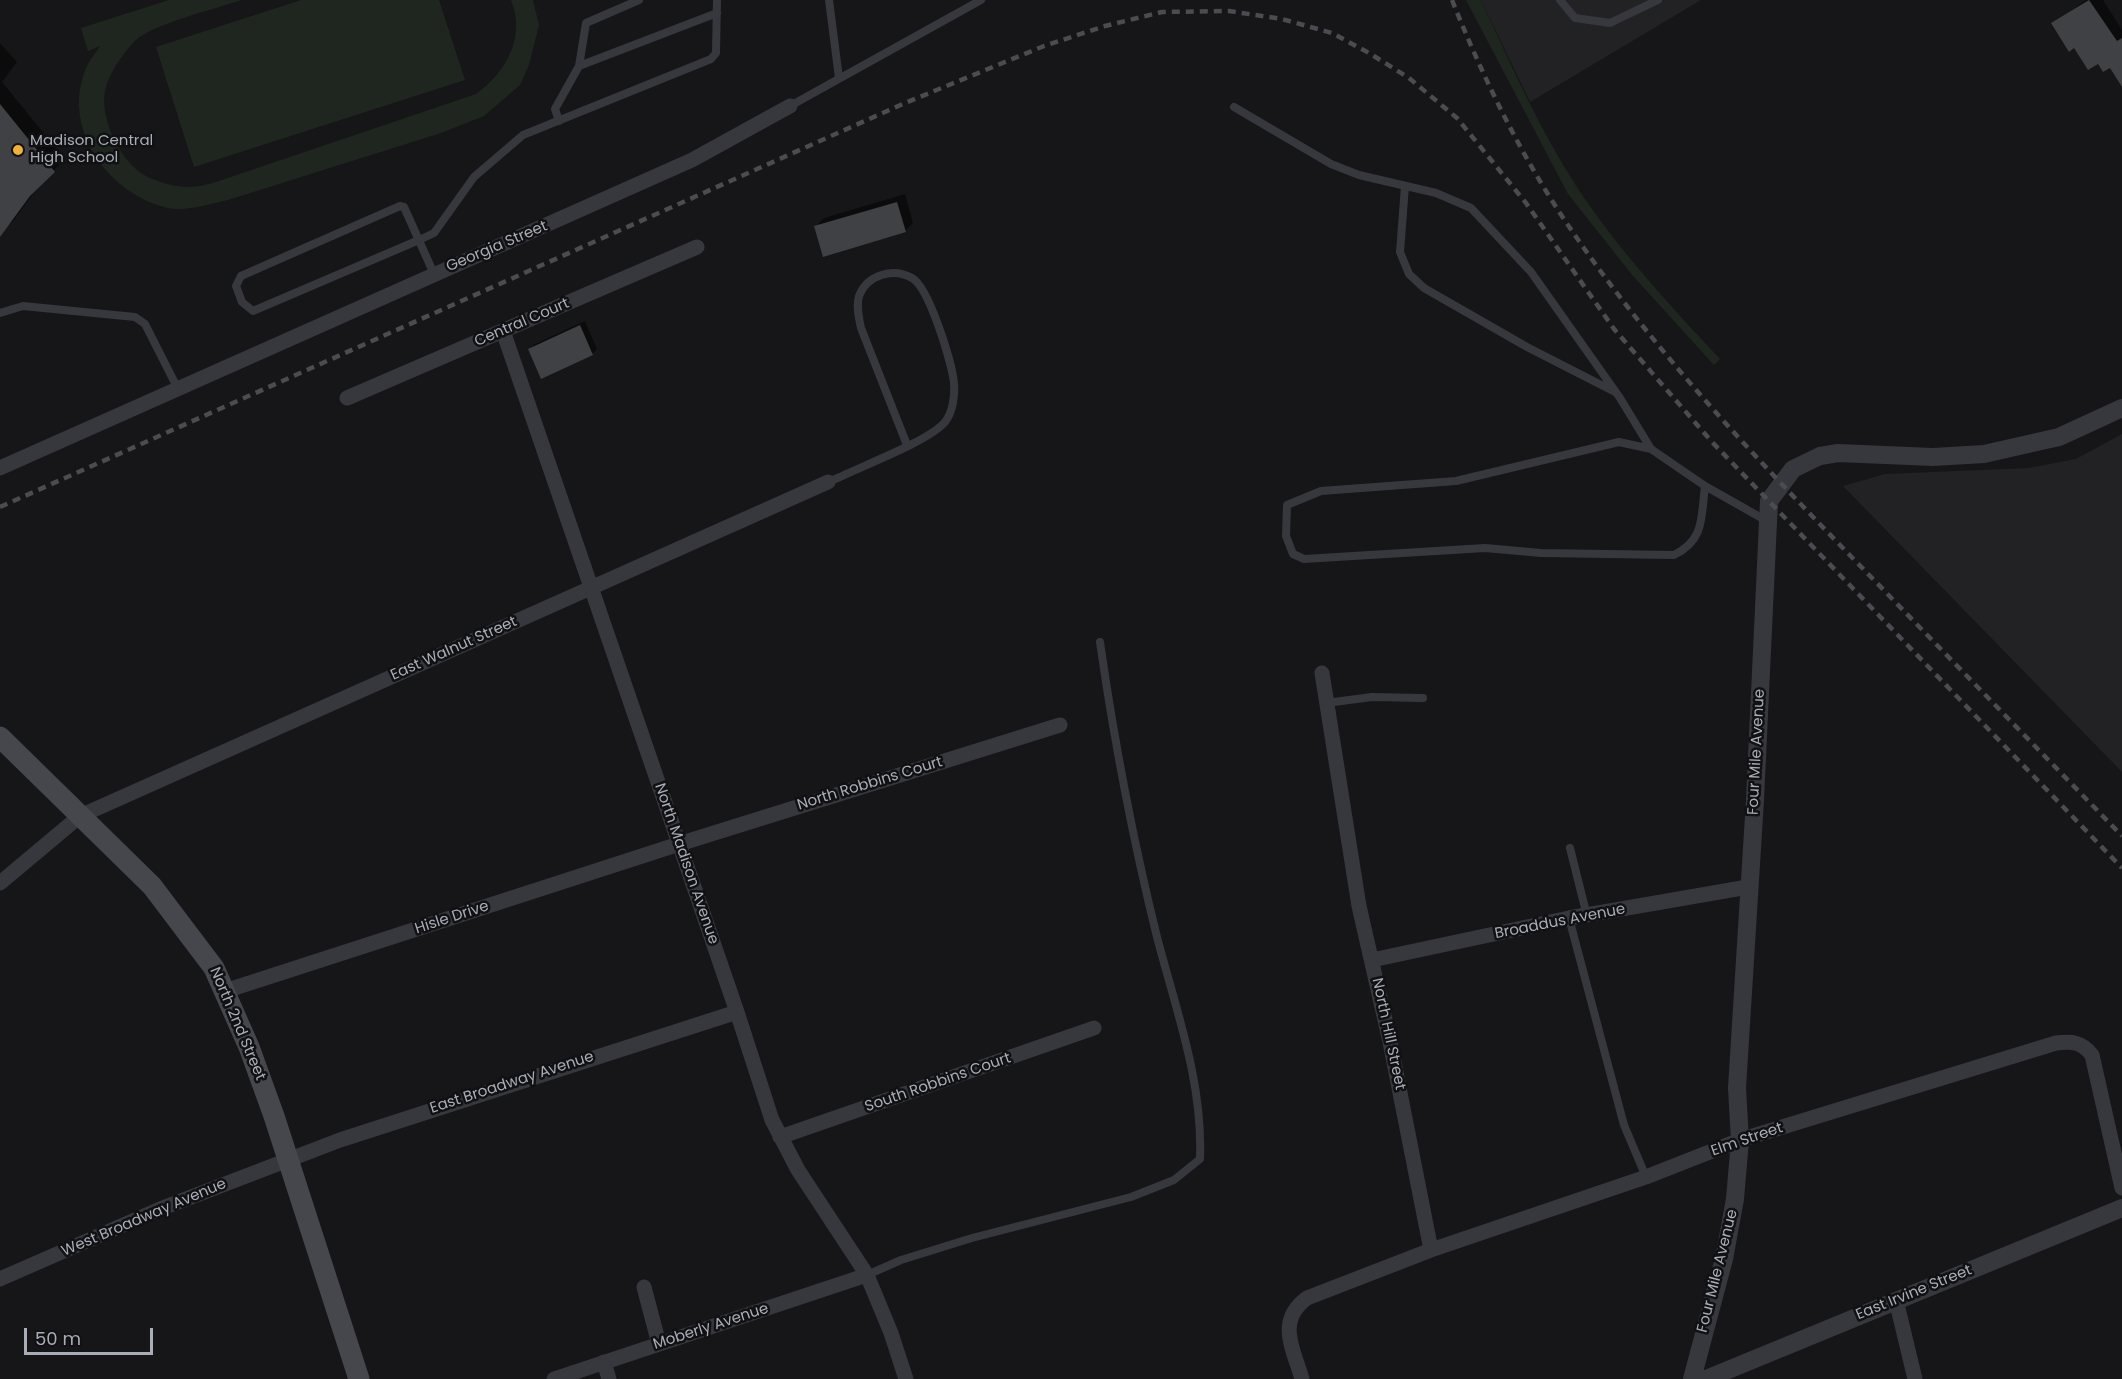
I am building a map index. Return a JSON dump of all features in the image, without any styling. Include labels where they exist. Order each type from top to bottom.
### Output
[{"type":"main road","name":"North 2nd Street","points":[[0,737],[152,886],[206,955],[225,991],[249,1047],[359,1379]]},
{"type":"street","name":"Georgia Street","points":[[0,468],[693,160],[790,106]]},
{"type":"street","name":"Central Court","points":[[347,398],[697,248]]},
{"type":"street","name":"North Madison Avenue","points":[[503,331],[737,1012],[762,1093],[780,1137],[798,1170],[867,1275],[888,1325],[906,1379]]},
{"type":"street","name":"Four Mile Avenue","points":[[1692,1379],[1724,1259],[1735,1199],[1740,1140],[1737,1088],[1755,792],[1769,501],[1792,469],[1820,456],[1860,453],[1950,457],[1992,453],[2059,437],[2122,408]]},
{"type":"street","name":"East Walnut Street","points":[[0,883],[80,816],[828,482]]},
{"type":"street","name":"North Hill Street","points":[[1322,673],[1343,818],[1431,1250]]},
{"type":"street","name":"North Robbins Court","points":[[679,844],[1060,725]]},
{"type":"street","name":"Hisle Drive","points":[[225,991],[679,844]]},
{"type":"street","name":"Broaddus Avenue","points":[[1372,960],[1569,918],[1748,887]]},
{"type":"street","name":"East Broadway Avenue","points":[[288,1159],[416,1114],[737,1012]]},
{"type":"street","name":"South Robbins Court","points":[[780,1137],[1094,1028]]},
{"type":"street","name":"Elm Street","points":[[1431,1250],[1646,1177],[1740,1140],[2067,1041],[2085,1047],[2092,1056],[2122,1188]]},
{"type":"street","name":"West Broadway Avenue","points":[[0,1279],[160,1209],[288,1159]]},
{"type":"street","name":"East Irvine Street","points":[[1706,1379],[2122,1208]]},
{"type":"street","points":[[1302,1379],[1288,1326],[1290,1315],[1296,1306],[1307,1298],[1431,1250]]},
{"type":"street","name":"Moberly Avenue","points":[[554,1379],[867,1275]]},
{"type":"street","points":[[644,1287],[660,1344]]},
{"type":"street","points":[[1896,1300],[1915,1379]]},
{"type":"street","points":[[604,1362],[609,1379]]},
{"type":"lane","points":[[559,121],[555,109],[579,66],[586,23],[590,19],[639,0]]},
{"type":"lane","points":[[434,274],[419,240],[404,207],[400,206],[241,276],[236,286],[242,302],[253,311],[419,240],[434,233],[474,177],[523,135],[711,59],[716,53],[717,0]]},
{"type":"lane","points":[[829,0],[838,78]]},
{"type":"lane","name":"Georgia Street","points":[[790,106],[981,0]]},
{"type":"lane","points":[[1560,0],[1575,18],[1610,24],[1658,0]]},
{"type":"lane","points":[[579,66],[717,13]]},
{"type":"lane","points":[[1234,107],[1331,164],[1359,175],[1436,193],[1471,208],[1531,272],[1616,392],[1651,449]]},
{"type":"lane","points":[[1405,186],[1400,252],[1409,274],[1424,288],[1527,347],[1616,392]]},
{"type":"lane","points":[[828,482],[907,445],[934,432],[945,421],[953,400],[954,381],[926,294],[913,278],[891,272],[877,276],[866,285],[859,296],[857,310],[861,328],[907,445]]},
{"type":"lane","points":[[0,313],[23,306],[135,318],[145,324],[178,388]]},
{"type":"lane","points":[[1705,486],[1696,536],[1690,547],[1674,555],[1541,553],[1485,548],[1304,559],[1293,554],[1286,536],[1287,505],[1321,491],[1456,482],[1619,442],[1651,449],[1705,486],[1767,521]]},
{"type":"lane","points":[[867,1275],[901,1260],[972,1238],[1131,1197],[1174,1180],[1200,1159],[1202,1125],[1193,1069],[1157,935],[1110,715],[1100,642]]},
{"type":"lane","points":[[1326,703],[1372,697],[1423,698]]},
{"type":"lane","points":[[1570,848],[1587,916]]},
{"type":"lane","points":[[1569,918],[1624,1125],[1646,1177]]},
{"type":"shaded area","points":[[169,0],[242,0],[170,23],[143,35],[122,56],[106,87],[104,98],[107,122],[125,157],[146,176],[183,187],[216,182],[476,94],[496,75],[510,53],[516,28],[511,0],[533,0],[539,25],[529,65],[520,85],[484,116],[441,133],[228,200],[196,207],[172,209],[143,199],[123,187],[107,171],[93,153],[84,132],[79,111],[80,88],[87,66],[100,46],[88,51],[81,28]]},
{"type":"shaded area","points":[[301,0],[439,0],[465,80],[194,167],[156,47]]},
{"type":"shaded area","points":[[1466,0],[1481,0],[1543,129],[1587,202],[1634,263],[1720,359],[1714,365],[1633,276],[1568,194]]},
{"type":"shaded area","points":[[1481,0],[1701,0],[1530,102]]},
{"type":"shaded area","points":[[2122,434],[2122,772],[1843,486],[1885,474],[2029,468],[2076,459]]},
{"type":"building","points":[[2089,0],[2117,41],[2122,38],[2122,87],[2110,68],[2103,72],[2098,64],[2088,70],[2074,48],[2069,52],[2051,23]]},
{"type":"building","name":"Madison Central High School","points":[[0,104],[55,172],[30,196],[0,237]]},
{"type":"building","points":[[897,202],[906,232],[823,257],[814,226]]},
{"type":"building","points":[[580,325],[593,355],[541,379],[528,349]]},
{"type":"railway","points":[[1452,0],[1491,90],[1554,204],[1606,278],[1677,368],[1793,496],[2122,836]]},
{"type":"railway","points":[[0,507],[905,103],[1044,46],[1105,26],[1162,12],[1229,11],[1282,19],[1332,33],[1369,53],[1409,78],[1457,118],[1526,203],[1614,329],[1712,442],[2122,868]]},
{"type":"place","name":"Madison Central High School","points":[[18,150]]}]
